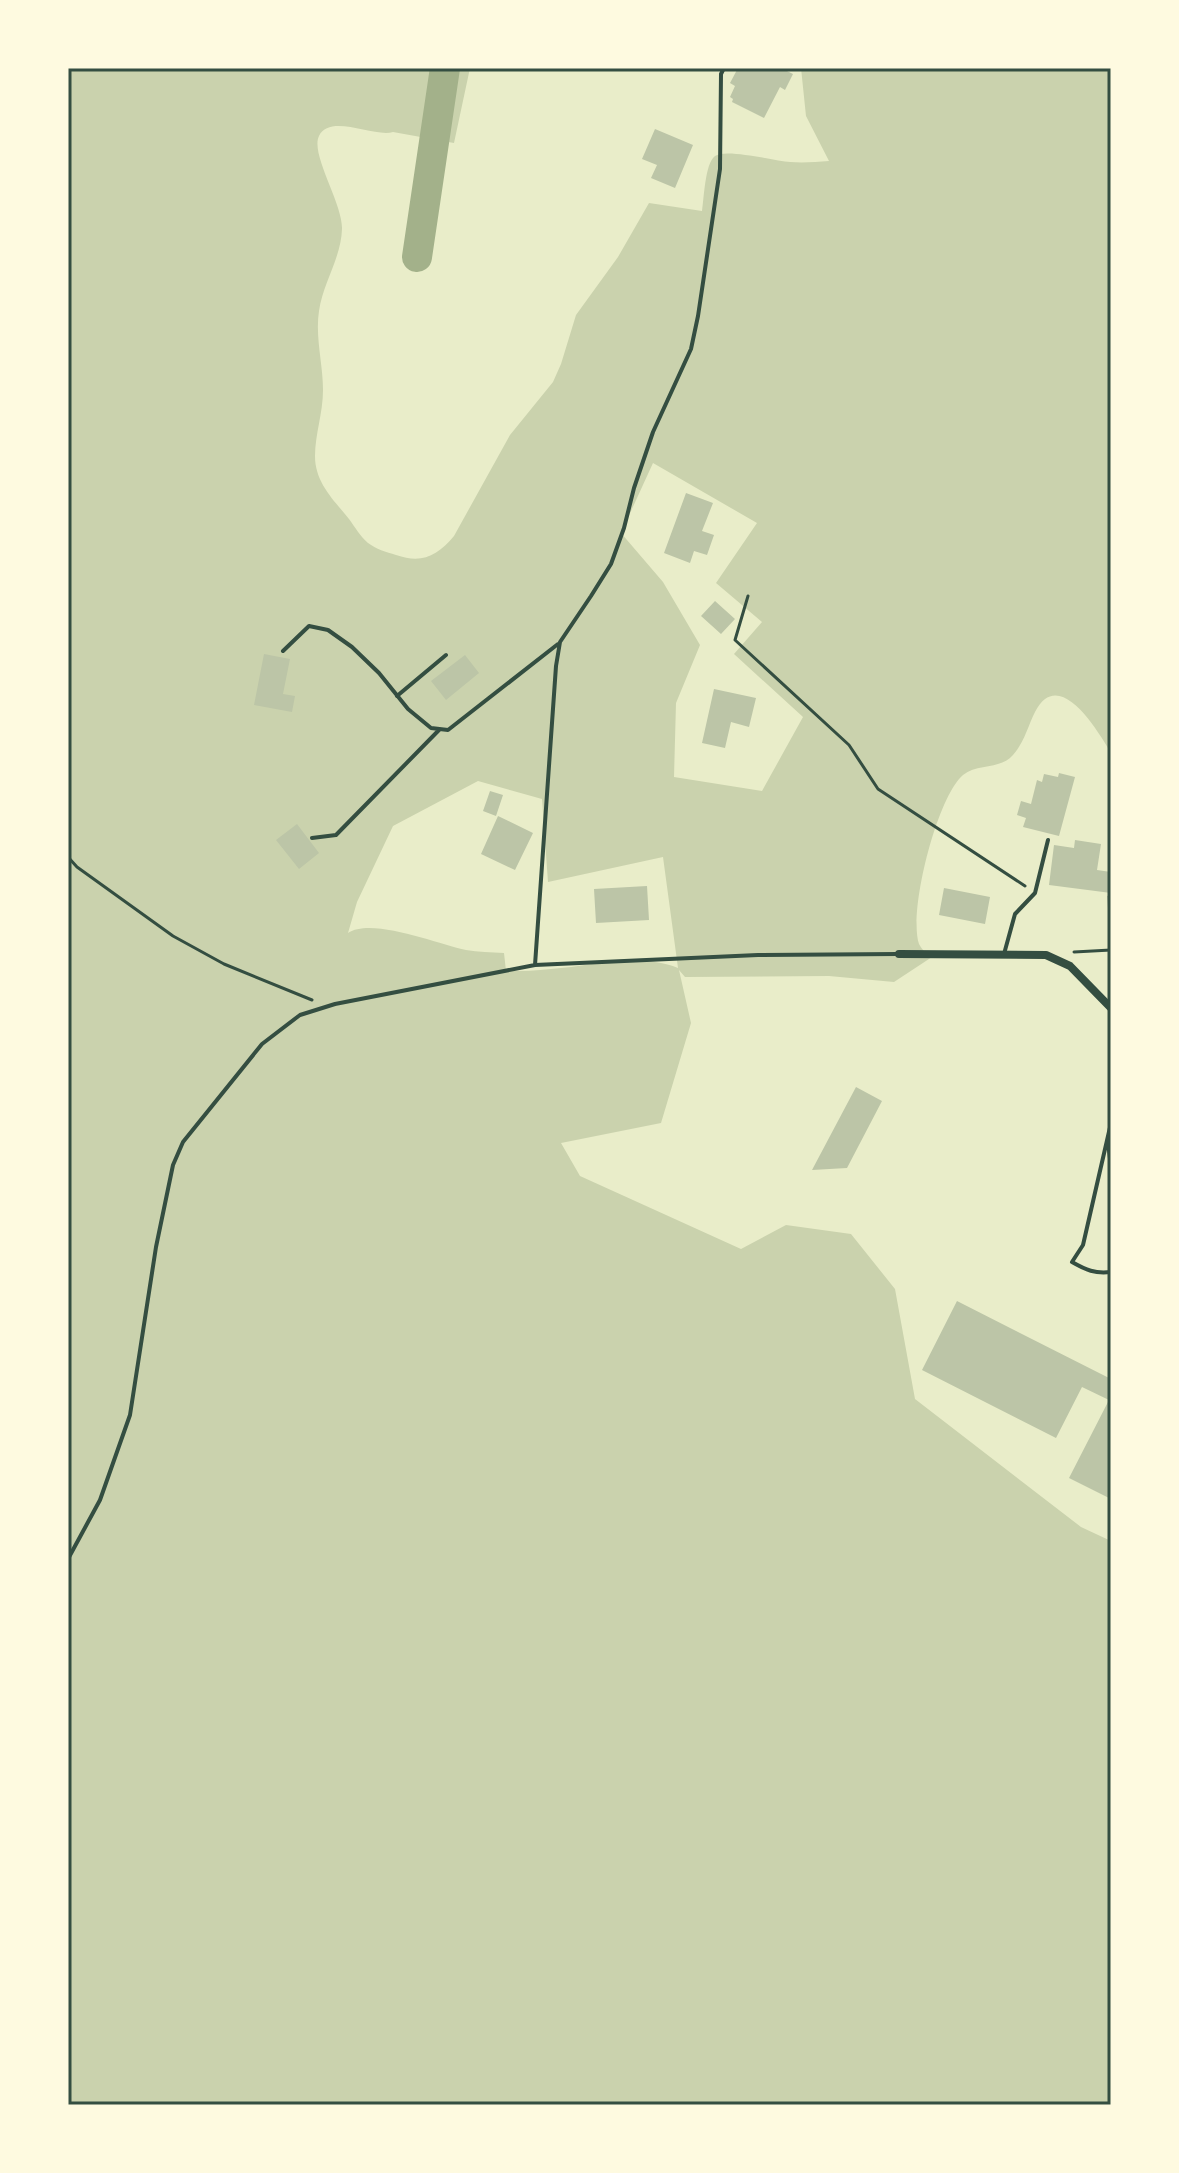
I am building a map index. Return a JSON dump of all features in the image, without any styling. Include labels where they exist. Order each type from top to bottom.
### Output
[{"type":"street","points":[[899,954],[1046,955],[1070,966],[1111,1008]]},
{"type":"lane","points":[[283,651],[309,626],[328,630],[352,647],[379,673],[408,709],[431,728],[448,730],[560,642],[611,564],[653,432],[691,349],[720,169],[721,74],[724,68]]},
{"type":"lane","points":[[535,965],[560,642]]},
{"type":"lane","points":[[397,696],[446,655]]},
{"type":"lane","points":[[312,838],[336,835],[439,730]]},
{"type":"lane","points":[[1004,954],[1015,914],[1035,893],[1048,840]]},
{"type":"lane","points":[[68,1559],[100,1500],[130,1415],[156,1247],[173,1165],[183,1142],[262,1044],[300,1015],[327,1006],[535,965],[758,955],[899,954]]},
{"type":"lane","points":[[1111,1123],[1083,1245],[1072,1262],[1087,1271],[1111,1272]]},
{"type":"lane","points":[[1108,1137],[1111,1167]]},
{"type":"path","points":[[748,596],[735,640],[849,745],[878,789],[1035,893]]},
{"type":"path","points":[[68,857],[77,867],[173,936],[224,964],[327,1006]]},
{"type":"path","points":[[1072,953],[1111,950]]},
{"type":"green space","points":[[68,68],[470,68],[454,143],[343,126],[325,129],[317,144],[338,206],[342,229],[339,250],[319,311],[323,390],[315,448],[318,475],[365,540],[381,550],[414,559],[435,553],[454,536],[510,435],[553,382],[576,315],[618,257],[649,203],[702,211],[709,166],[715,156],[721,154],[790,162],[829,161],[806,116],[801,68],[1111,68],[1111,753],[1077,707],[1055,695],[1045,699],[1013,755],[1002,763],[963,775],[944,806],[927,856],[918,907],[919,944],[932,957],[894,982],[829,976],[685,977],[679,970],[691,1023],[661,1123],[561,1143],[580,1176],[741,1249],[786,1225],[851,1234],[895,1289],[915,1399],[1081,1527],[1111,1541],[1111,2105],[68,2105]],"holes":[[[653,463],[757,523],[716,583],[762,622],[734,654],[803,717],[762,791],[674,777],[676,703],[700,645],[663,582],[621,533]],[[478,781],[542,799],[548,882],[663,857],[678,968],[663,963],[631,960],[506,971],[504,953],[466,950],[388,930],[372,928],[348,933],[357,902],[393,826]]]},
{"type":"building","points":[[738,68],[781,68],[793,74],[785,90],[780,87],[764,118],[732,102],[730,97],[735,86],[730,83]]},
{"type":"building","points":[[655,129],[693,145],[675,188],[651,178],[657,165],[642,159]]},
{"type":"building","points":[[686,493],[713,503],[702,531],[714,535],[707,555],[694,551],[690,563],[664,553]]},
{"type":"building","points":[[715,601],[735,619],[721,634],[701,616]]},
{"type":"building","points":[[264,654],[290,659],[283,694],[295,696],[292,712],[254,705]]},
{"type":"building","points":[[465,655],[479,673],[446,700],[431,681]]},
{"type":"building","points":[[714,689],[756,698],[749,727],[731,722],[725,748],[702,743]]},
{"type":"building","points":[[1059,773],[1075,777],[1059,836],[1023,827],[1026,818],[1017,815],[1021,801],[1031,804],[1037,780],[1042,782],[1044,774],[1058,777]]},
{"type":"building","points":[[490,791],[503,795],[496,816],[483,811]]},
{"type":"building","points":[[498,816],[533,833],[515,870],[481,854]]},
{"type":"building","points":[[297,824],[319,853],[299,869],[276,840]]},
{"type":"building","points":[[1075,840],[1101,844],[1097,870],[1111,872],[1111,893],[1049,885],[1054,845],[1074,848]]},
{"type":"building","points":[[647,886],[649,920],[596,923],[594,889]]},
{"type":"building","points":[[944,888],[990,897],[985,924],[939,915]]},
{"type":"building","points":[[1111,895],[1111,920],[1109,920],[1107,896]]},
{"type":"building","points":[[856,1087],[882,1101],[847,1168],[812,1170]]},
{"type":"building","points":[[957,1301],[1111,1379],[1111,1499],[1069,1478],[1109,1400],[1082,1387],[1056,1438],[922,1370]]},
{"type":"waterway","points":[[417,257],[445,68]]}]
